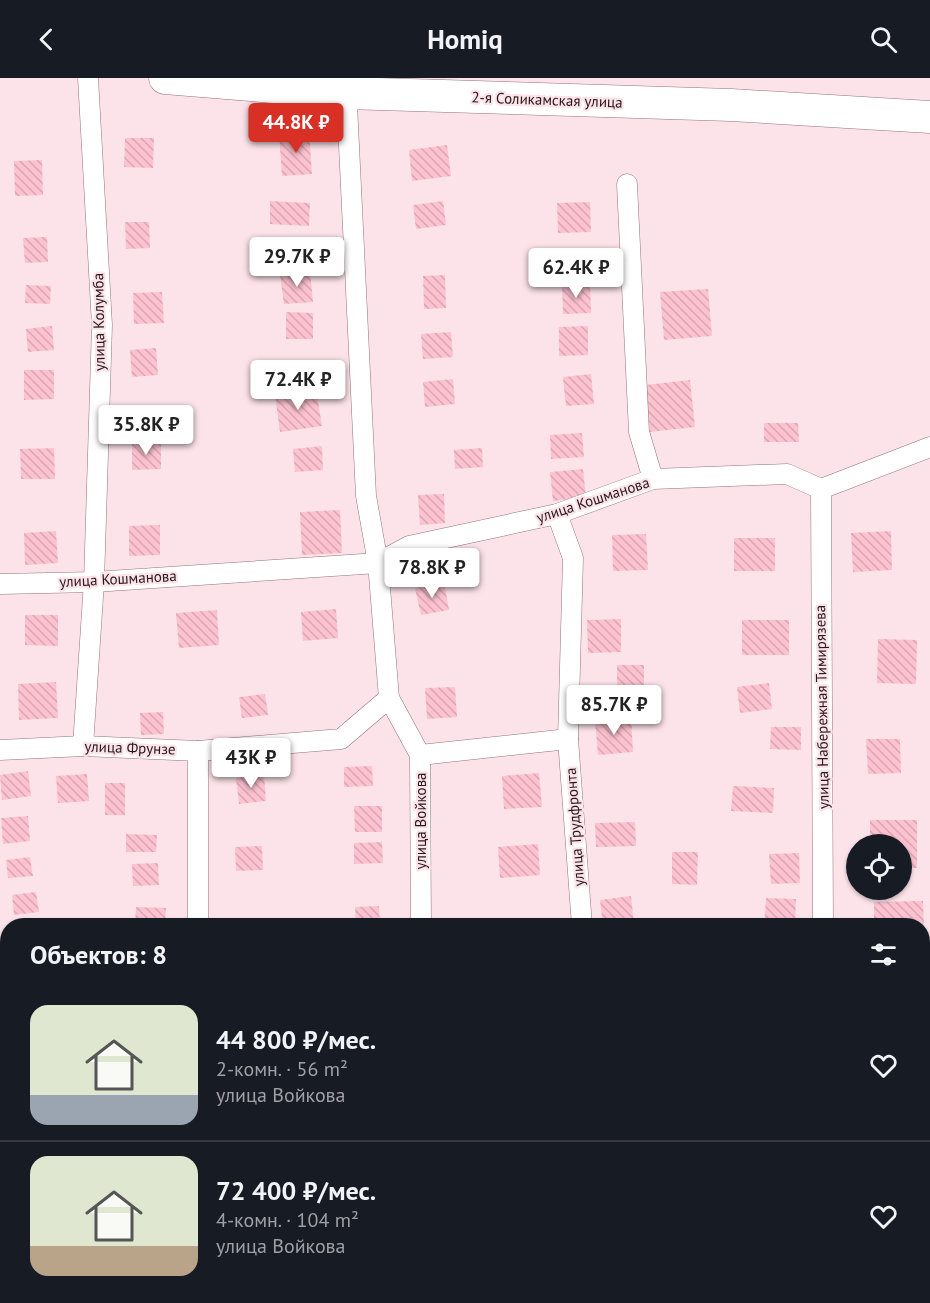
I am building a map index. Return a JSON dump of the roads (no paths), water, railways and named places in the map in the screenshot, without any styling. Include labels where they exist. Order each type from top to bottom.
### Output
[{"type":"main road","name":"2-я Соликамская улица","points":[[165,78],[731,105],[930,117]]},
{"type":"street","name":"улица Колумба","points":[[83,746],[94,582],[102,325],[88,78]]},
{"type":"street","name":"улица Войкова","points":[[346,86],[366,496],[378,563],[389,698],[420,755],[421,918]]},
{"type":"street","points":[[627,184],[639,432],[653,479]]},
{"type":"street","points":[[821,489],[930,447]]},
{"type":"street","name":"улица Кошманова","points":[[0,584],[94,582],[378,563],[409,546],[557,514],[653,479],[787,474],[821,489]]},
{"type":"street","name":"улица Набережная Тимирязева","points":[[821,489],[824,918]]},
{"type":"street","name":"улица Трудфронта","points":[[557,514],[573,558],[568,739],[581,918]]},
{"type":"street","name":"улица Фрунзе","points":[[0,750],[83,746],[198,751],[341,739],[389,698]]},
{"type":"street","points":[[420,755],[568,739]]},
{"type":"street","points":[[198,751],[198,918]]}]
